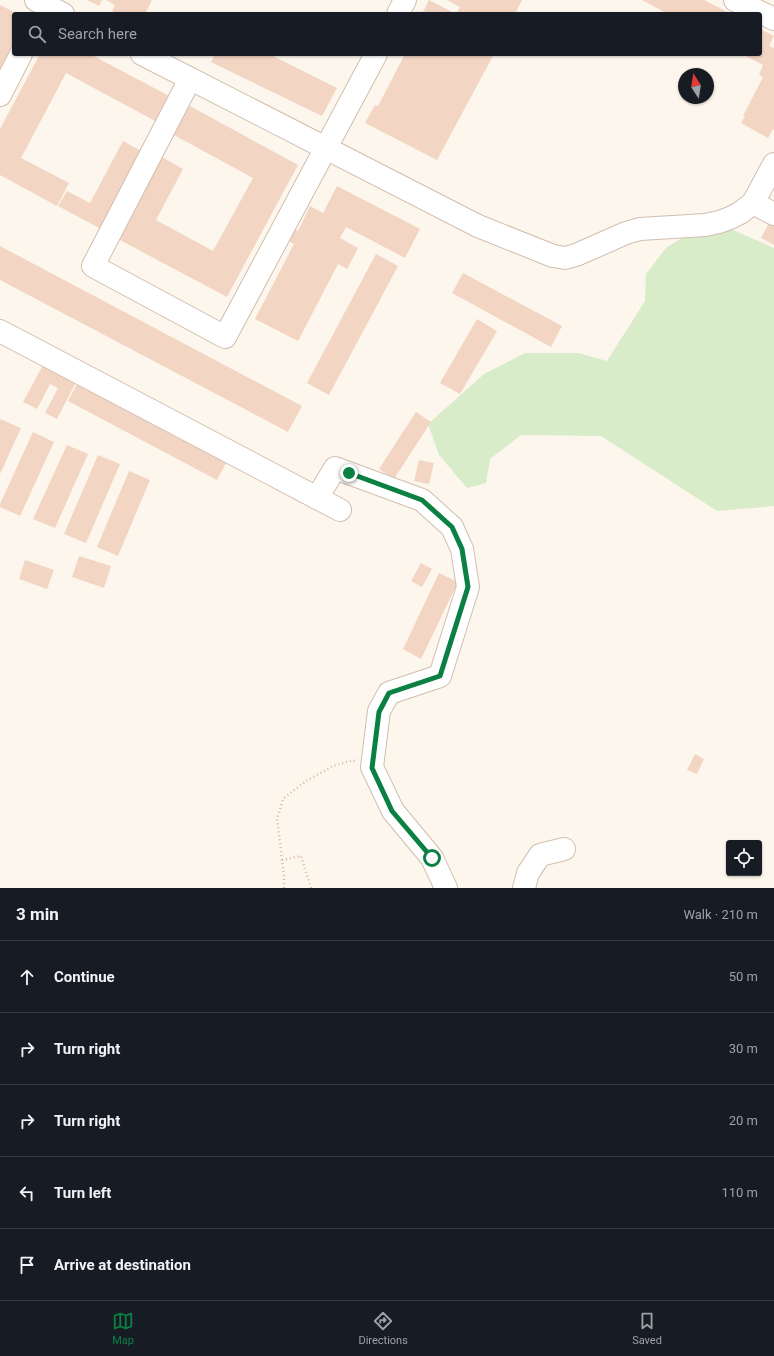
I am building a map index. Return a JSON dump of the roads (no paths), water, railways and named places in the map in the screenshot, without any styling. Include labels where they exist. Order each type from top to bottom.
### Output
[{"type":"street","points":[[399,12],[405,0]]},
{"type":"street","points":[[735,0],[760,12]]},
{"type":"street","points":[[762,13],[774,19]]},
{"type":"street","points":[[0,95],[20,56]]},
{"type":"street","points":[[146,56],[478,226],[553,256],[565,258],[576,255],[626,233],[640,229],[704,225],[719,222],[740,213],[753,203],[774,164]]},
{"type":"street","points":[[190,79],[93,266],[225,337],[375,56]]},
{"type":"street","points":[[753,203],[774,214]]},
{"type":"street","points":[[0,331],[340,510]]},
{"type":"street","points":[[317,498],[335,468],[422,500],[452,527],[462,549],[468,587],[440,676],[389,693],[379,712],[372,768],[392,811],[432,858],[446,888]]},
{"type":"street","points":[[524,888],[528,873],[540,855],[564,849]]}]
